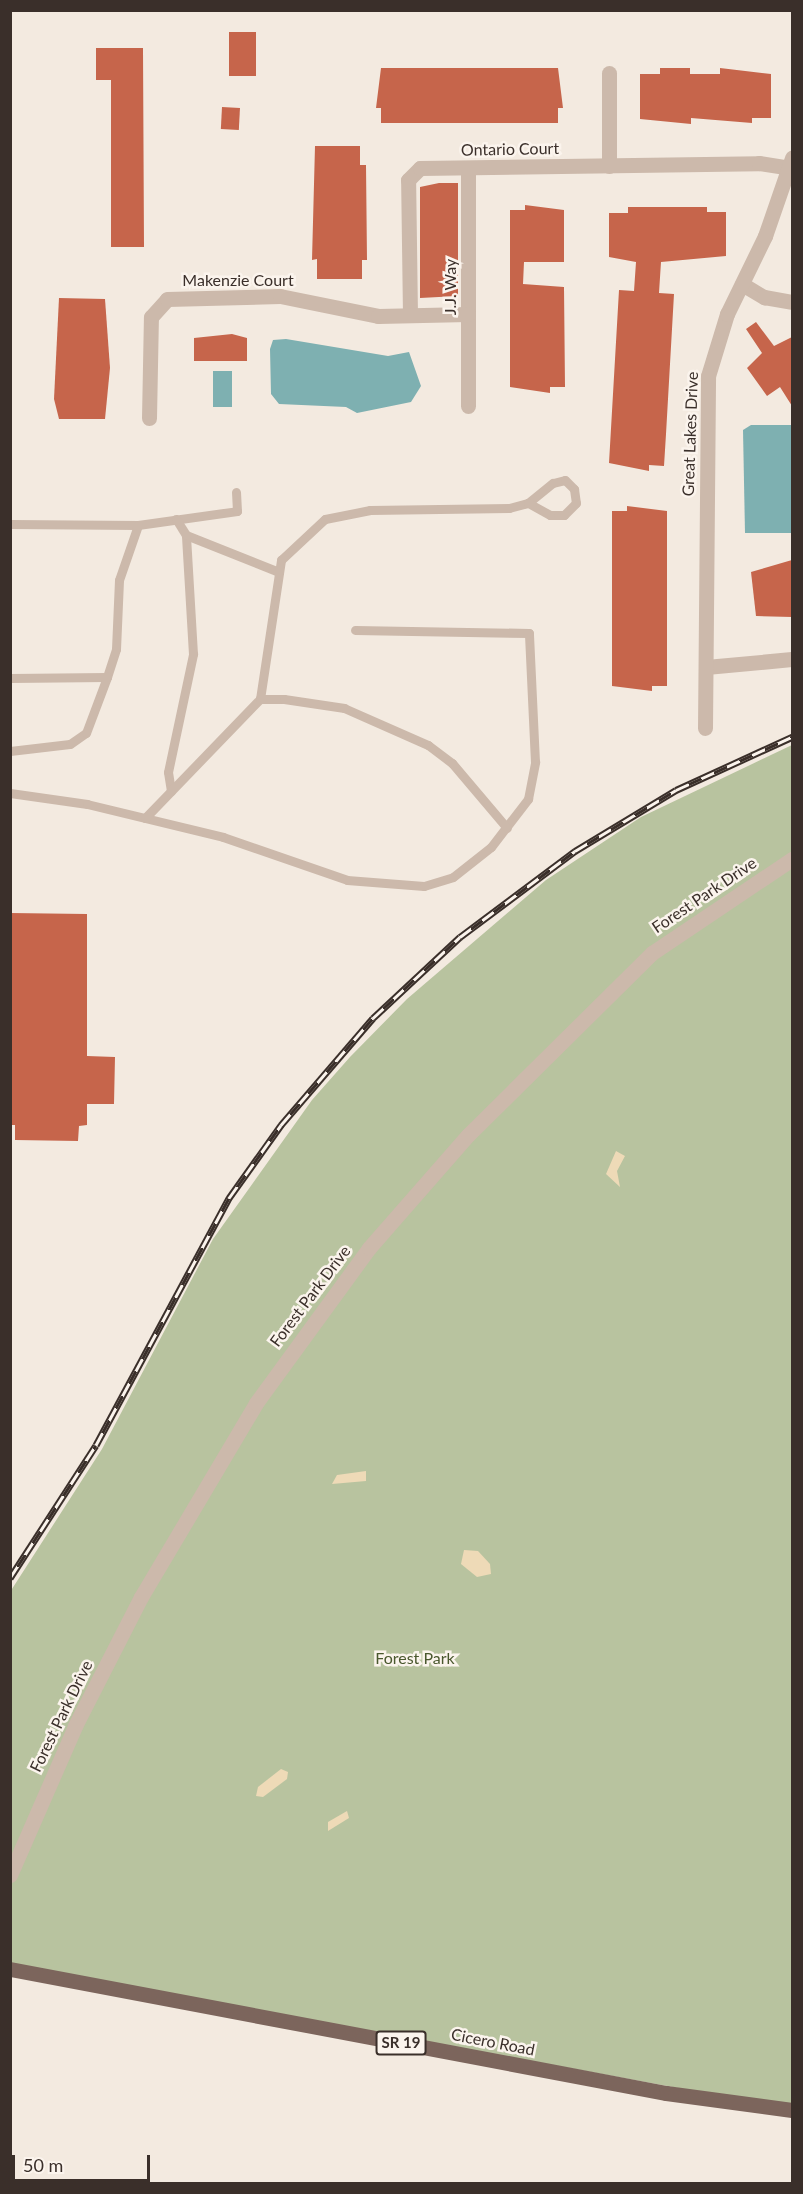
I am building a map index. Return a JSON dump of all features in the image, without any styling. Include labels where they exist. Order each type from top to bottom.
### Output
[{"type":"main road","name":"Cicero Road","points":[[10,1969],[666,2093],[792,2110]]},
{"type":"street","points":[[609,73],[609,166]]},
{"type":"street","name":"Ontario Court","points":[[410,315],[411,172],[468,168],[791,163]]},
{"type":"street","name":"Great Lakes Drive","points":[[705,728],[708,376],[791,163]]},
{"type":"street","name":"J.J. Way","points":[[468,168],[468,406]]},
{"type":"street","points":[[742,284],[764,297],[792,302]]},
{"type":"street","name":"Makenzie Court","points":[[149,418],[151,317],[167,299],[280,296],[355,314],[468,314]]},
{"type":"street","points":[[706,667],[792,659]]},
{"type":"street","name":"Forest Park Drive","points":[[10,1875],[75,1726],[141,1597],[256,1403],[362,1257],[468,1135],[652,953],[702,914],[792,859]]},
{"type":"lane","points":[[145,818],[260,699],[281,560],[325,519],[370,510],[509,508],[528,503],[553,483],[565,480],[574,489],[576,502],[564,515],[550,515],[528,503]]},
{"type":"lane","points":[[10,524],[138,525],[237,511],[236,492]]},
{"type":"lane","points":[[171,791],[168,772],[193,654],[186,535],[176,519]]},
{"type":"lane","points":[[10,751],[70,744],[86,733],[116,649],[119,580],[138,525]]},
{"type":"lane","points":[[186,535],[279,572]]},
{"type":"lane","points":[[10,793],[145,818],[224,837],[347,880],[394,886],[424,886],[453,877],[507,828],[528,799],[535,762],[529,633],[355,630]]},
{"type":"lane","points":[[10,678],[107,676]]},
{"type":"lane","points":[[260,699],[344,708],[428,746],[452,764],[507,828]]},
{"type":"green space","name":"Forest Park","points":[[792,745],[792,2109],[11,1965],[10,1592],[102,1449],[213,1239],[312,1100],[350,1057],[407,999],[546,880],[641,817]]},
{"type":"sand","points":[[616,1151],[625,1156],[617,1171],[620,1187],[606,1174]]},
{"type":"sand","points":[[366,1471],[366,1481],[332,1484],[337,1475]]},
{"type":"sand","points":[[464,1550],[478,1551],[490,1564],[491,1574],[477,1577],[461,1564]]},
{"type":"sand","points":[[281,1769],[288,1772],[287,1779],[263,1797],[256,1796],[258,1787]]},
{"type":"sand","points":[[347,1811],[349,1818],[328,1831],[328,1822]]},
{"type":"water","points":[[286,339],[388,356],[409,352],[421,386],[411,402],[357,413],[346,407],[279,404],[271,394],[270,349],[273,340]]},
{"type":"water","points":[[213,371],[232,371],[232,407],[213,407]]},
{"type":"water","points":[[751,425],[792,425],[792,533],[745,533],[743,430]]},
{"type":"building","points":[[229,32],[256,32],[256,76],[229,76]]},
{"type":"building","points":[[96,48],[143,48],[144,247],[111,247],[111,80],[96,80]]},
{"type":"building","points":[[381,68],[558,68],[563,108],[558,108],[558,123],[381,123],[381,108],[376,108]]},
{"type":"building","points":[[660,68],[690,68],[690,74],[720,74],[720,68],[771,74],[771,118],[752,118],[752,123],[691,118],[691,124],[640,119],[640,74],[660,74]]},
{"type":"building","points":[[222,107],[240,108],[239,130],[221,129]]},
{"type":"building","points":[[315,146],[360,146],[360,165],[366,165],[367,260],[362,260],[362,279],[317,279],[317,259],[312,260]]},
{"type":"building","points":[[439,183],[458,183],[458,296],[420,298],[420,187]]},
{"type":"building","points":[[525,205],[564,210],[564,262],[524,262],[523,284],[564,287],[565,387],[550,387],[550,393],[510,387],[510,210],[525,210]]},
{"type":"building","points":[[628,207],[707,207],[707,212],[726,212],[726,256],[661,262],[659,293],[674,294],[666,434],[664,466],[649,465],[649,471],[609,463],[619,290],[634,291],[636,262],[609,257],[609,213],[628,213]]},
{"type":"building","points":[[59,298],[105,299],[110,368],[105,419],[59,419],[54,399]]},
{"type":"building","points":[[756,322],[774,346],[792,337],[792,406],[780,387],[767,396],[747,368],[762,353],[746,329]]},
{"type":"building","points":[[232,334],[247,338],[247,361],[194,361],[194,338]]},
{"type":"building","points":[[627,506],[667,511],[667,686],[652,686],[652,691],[612,686],[612,511],[627,511]]},
{"type":"building","points":[[792,560],[792,617],[756,616],[751,572]]},
{"type":"building","points":[[10,913],[87,914],[87,1056],[115,1057],[114,1104],[87,1104],[87,1125],[79,1126],[78,1141],[15,1140],[15,1125],[10,1125]]},
{"type":"railway","points":[[10,1578],[96,1445],[229,1198],[281,1125],[373,1018],[460,937],[575,851],[676,790],[792,737]]}]
